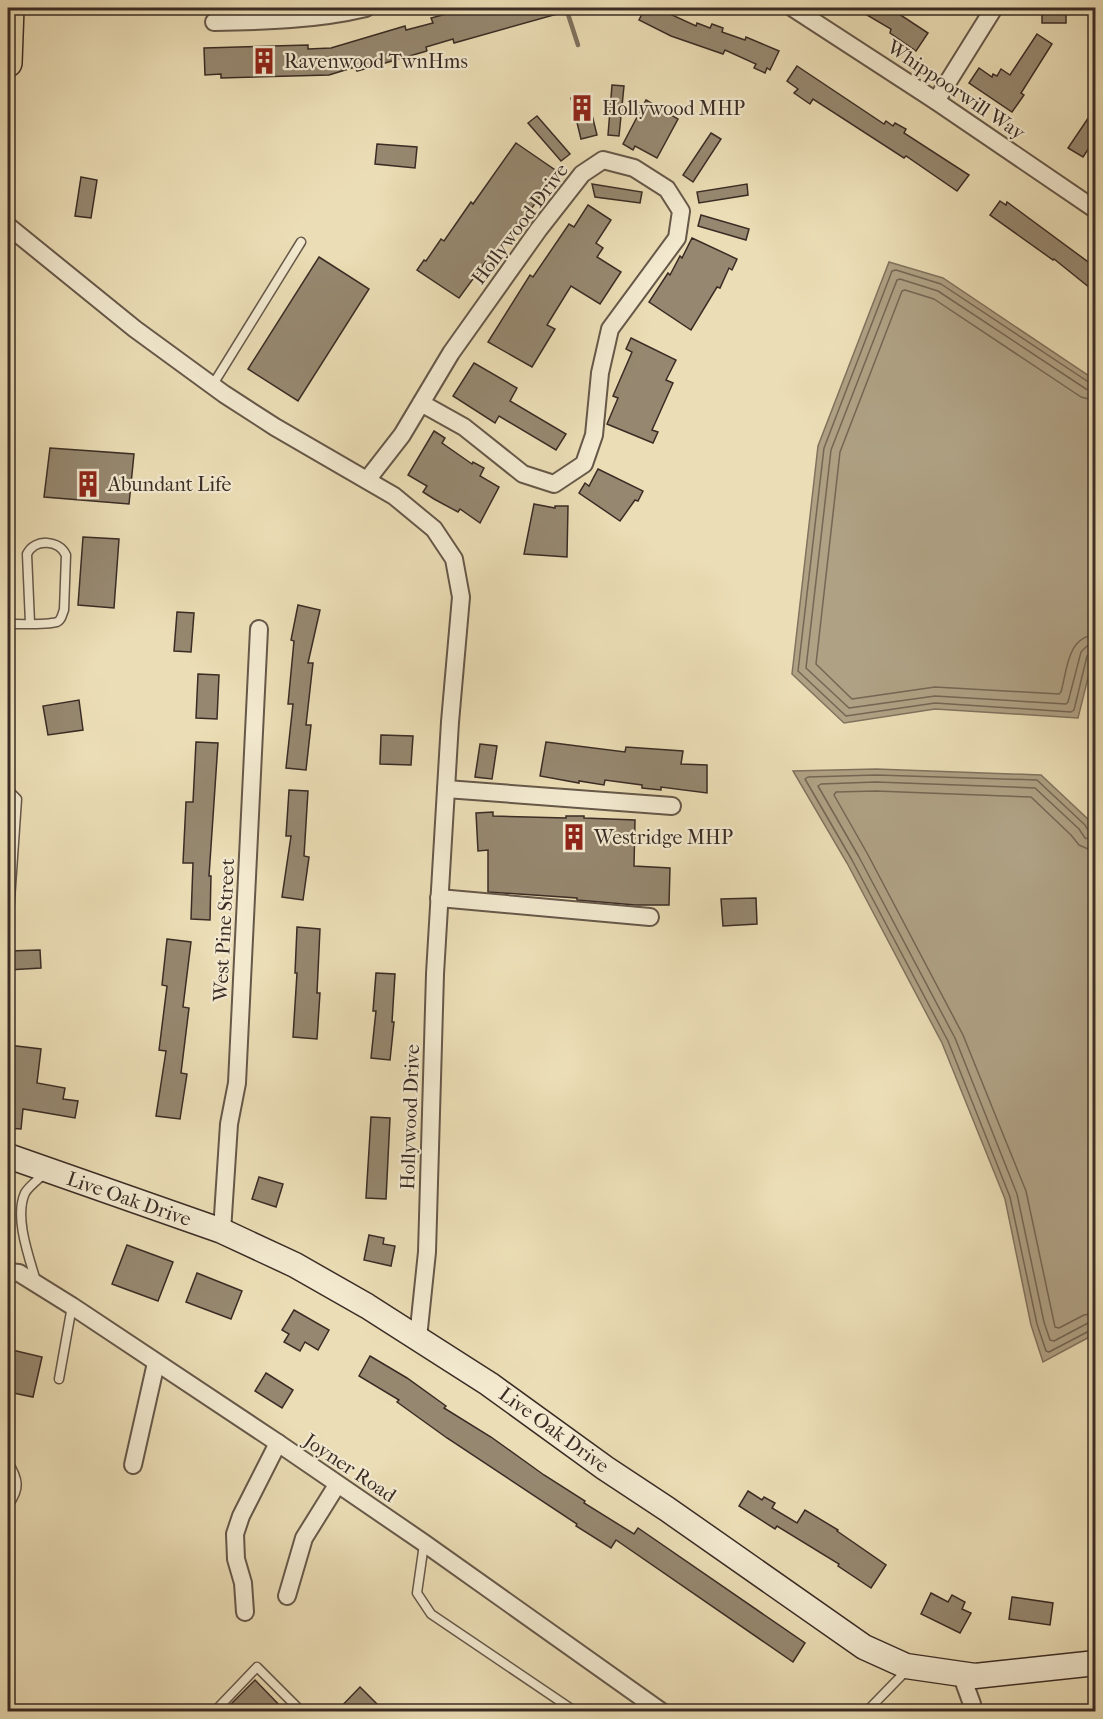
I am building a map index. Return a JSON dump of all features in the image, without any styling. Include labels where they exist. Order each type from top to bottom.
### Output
[{"type":"main road","points":[[8,63],[10,8]]},
{"type":"street","points":[[214,22],[288,14],[347,12],[366,8]]},
{"type":"street","name":"Whippoorwill Way","points":[[793,8],[936,101],[1095,210]]},
{"type":"street","points":[[936,101],[994,8]]},
{"type":"street","name":"Hollywood Drive","points":[[368,480],[402,435],[421,403],[451,353],[538,229],[582,174],[603,160],[634,168],[667,189],[681,211],[677,238],[610,329],[600,373],[594,435],[584,464],[554,484],[523,474],[464,427],[421,403]]},
{"type":"street","name":"Hollywood Drive","points":[[8,226],[135,329],[212,386],[275,427],[394,496],[434,529],[454,559],[461,597],[439,898],[427,1252],[418,1338]]},
{"type":"street","name":"West Pine Street","points":[[222,1232],[229,1124],[237,1083],[259,629]]},
{"type":"street","points":[[446,789],[672,806]]},
{"type":"street","points":[[439,898],[650,917]]},
{"type":"street","name":"Live Oak Drive","points":[[8,1156],[222,1232],[295,1265],[367,1306],[489,1384],[605,1468],[864,1647],[911,1667],[975,1676],[1095,1663]]},
{"type":"street","name":"Joyner Road","points":[[8,1272],[19,1273],[72,1306],[278,1443],[424,1543],[662,1712]]},
{"type":"street","points":[[133,1465],[156,1363]]},
{"type":"street","points":[[245,1612],[243,1583],[236,1558],[235,1534],[241,1516],[278,1443]]},
{"type":"street","points":[[287,1596],[304,1538],[337,1485]]},
{"type":"street","points":[[961,1674],[972,1704],[972,1712]]},
{"type":"lane","points":[[212,386],[301,242]]},
{"type":"lane","points":[[8,624],[57,622],[61,618],[64,609],[66,555],[63,548],[52,543],[38,543],[31,546],[27,554],[30,623]]},
{"type":"lane","points":[[8,790],[17,799],[8,929]]},
{"type":"lane","points":[[37,1284],[23,1231],[21,1209],[26,1192],[48,1170]]},
{"type":"lane","points":[[59,1380],[72,1306]]},
{"type":"lane","points":[[8,1462],[17,1476],[17,1488],[8,1505]]},
{"type":"lane","points":[[424,1543],[417,1593],[431,1614],[576,1712]]},
{"type":"lane","points":[[214,1712],[257,1667],[302,1712]]},
{"type":"lane","points":[[866,1712],[911,1667]]},
{"type":"water","points":[[889,262],[943,278],[1095,380],[1096,646],[1078,718],[935,709],[844,723],[792,674],[818,446]]},
{"type":"water","points":[[876,769],[1041,775],[1091,822],[1095,834],[1095,1334],[1043,1362],[1031,1325],[1005,1199],[942,1043],[847,863],[793,771]]},
{"type":"building","points":[[469,8],[567,8],[568,11],[454,43],[453,39],[426,47],[427,51],[357,71],[355,67],[329,75],[221,78],[221,74],[205,75],[204,48],[308,45],[308,49],[331,48],[405,26],[406,30],[433,23],[431,18]]},
{"type":"building","points":[[645,8],[657,8],[696,26],[697,23],[710,28],[712,24],[723,28],[722,32],[745,40],[746,37],[779,51],[770,70],[767,68],[765,73],[754,68],[756,64],[725,50],[723,54],[671,36],[639,20]]},
{"type":"building","points":[[855,8],[890,8],[928,33],[916,51],[890,33],[891,29]]},
{"type":"building","points":[[1042,8],[1066,8],[1066,23],[1042,23]]},
{"type":"building","points":[[1037,34],[1052,44],[1021,93],[1024,95],[1012,112],[969,83],[979,68],[992,77],[993,74],[997,76],[1001,69],[1010,75]]},
{"type":"building","points":[[797,66],[884,124],[886,121],[893,126],[895,123],[906,129],[904,133],[969,175],[957,191],[906,156],[904,158],[813,99],[810,104],[794,93],[798,89],[787,81]]},
{"type":"building","points":[[612,85],[624,86],[619,136],[608,135]]},
{"type":"building","name":"Hollywood MHP","points":[[587,95],[597,135],[581,139],[571,98]]},
{"type":"building","points":[[646,100],[678,119],[657,158],[635,146],[633,150],[623,144]]},
{"type":"building","points":[[1095,108],[1095,139],[1083,157],[1068,148]]},
{"type":"building","points":[[537,116],[570,154],[561,161],[528,123]]},
{"type":"building","points":[[711,133],[721,139],[693,182],[683,175]]},
{"type":"building","points":[[516,143],[558,172],[523,220],[521,218],[492,259],[489,257],[459,298],[417,270],[441,239],[444,241],[471,202],[473,204]]},
{"type":"building","points":[[377,144],[417,147],[415,168],[375,164]]},
{"type":"building","points":[[81,177],[97,180],[91,218],[75,216]]},
{"type":"building","points":[[592,184],[642,192],[640,203],[595,197]]},
{"type":"building","points":[[747,184],[748,195],[699,203],[697,192]]},
{"type":"building","points":[[1000,201],[1006,205],[1007,202],[1095,267],[1095,292],[1054,259],[990,215]]},
{"type":"building","points":[[588,205],[611,220],[596,243],[603,248],[597,257],[621,272],[600,304],[571,286],[547,325],[555,329],[532,367],[488,342],[530,275],[533,277],[569,224],[574,227]]},
{"type":"building","points":[[701,215],[749,229],[746,240],[698,226]]},
{"type":"building","points":[[692,238],[737,259],[732,270],[729,268],[720,288],[717,287],[691,330],[649,302],[668,273],[670,275],[680,256],[682,258]]},
{"type":"building","points":[[319,257],[369,289],[298,401],[248,369]]},
{"type":"building","points":[[631,338],[676,360],[666,380],[673,383],[652,430],[658,432],[653,443],[607,424],[618,398],[613,396],[632,352],[626,349]]},
{"type":"building","points":[[474,363],[517,388],[510,401],[566,434],[556,450],[499,416],[495,423],[453,396]]},
{"type":"building","points":[[434,431],[445,438],[442,443],[472,464],[473,462],[484,468],[480,476],[499,487],[480,523],[460,509],[458,512],[423,492],[427,486],[408,475]]},
{"type":"building","name":"Abundant Life","points":[[50,448],[134,454],[129,504],[44,497]]},
{"type":"building","points":[[598,469],[643,491],[638,501],[635,500],[620,521],[579,493],[585,483],[589,486]]},
{"type":"building","points":[[534,504],[555,508],[555,506],[568,506],[567,557],[524,554]]},
{"type":"building","points":[[83,537],[119,539],[114,608],[78,605]]},
{"type":"building","points":[[298,605],[320,610],[308,663],[313,663],[306,725],[311,725],[306,770],[286,768],[293,704],[288,704],[294,641],[291,640]]},
{"type":"building","points":[[177,612],[194,613],[191,652],[174,651]]},
{"type":"building","points":[[198,674],[219,675],[217,719],[196,718]]},
{"type":"building","points":[[79,700],[83,730],[48,735],[43,706]]},
{"type":"building","points":[[381,735],[413,736],[411,765],[380,764]]},
{"type":"building","points":[[196,742],[218,743],[209,876],[211,876],[210,920],[191,919],[193,863],[183,863],[186,802],[193,802]]},
{"type":"building","points":[[546,742],[625,752],[626,747],[683,751],[681,764],[707,765],[707,793],[661,787],[661,790],[642,788],[642,785],[605,780],[604,785],[579,781],[579,783],[540,776]]},
{"type":"building","points":[[480,744],[497,746],[492,779],[475,777]]},
{"type":"building","points":[[289,790],[308,791],[304,856],[309,857],[303,900],[282,897],[291,836],[286,836]]},
{"type":"building","points":[[493,812],[493,816],[566,818],[566,816],[584,816],[584,818],[635,820],[634,866],[670,868],[669,905],[635,905],[577,900],[577,898],[488,892],[488,850],[478,851],[476,813]]},
{"type":"building","points":[[756,898],[757,924],[723,926],[721,899]]},
{"type":"building","points":[[297,927],[320,929],[317,1039],[293,1037]]},
{"type":"building","points":[[167,939],[191,942],[183,1007],[189,1008],[181,1073],[187,1074],[180,1119],[156,1116],[166,1051],[159,1050],[167,986],[162,985]]},
{"type":"building","points":[[40,950],[41,968],[8,970],[8,951]]},
{"type":"building","points":[[376,973],[395,974],[390,1060],[371,1058],[376,1011],[373,1011]]},
{"type":"building","points":[[8,1045],[41,1049],[37,1083],[65,1088],[63,1099],[78,1101],[75,1118],[23,1109],[21,1129],[8,1128]]},
{"type":"building","points":[[371,1117],[390,1118],[386,1199],[366,1198]]},
{"type":"building","points":[[259,1177],[283,1184],[276,1207],[252,1199]]},
{"type":"building","points":[[369,1235],[384,1238],[383,1244],[395,1246],[391,1266],[364,1260]]},
{"type":"building","points":[[127,1245],[173,1262],[158,1301],[112,1284]]},
{"type":"building","points":[[197,1273],[242,1291],[231,1319],[186,1302]]},
{"type":"building","points":[[294,1310],[329,1330],[318,1350],[305,1342],[300,1351],[284,1342],[289,1334],[282,1330]]},
{"type":"building","points":[[8,1349],[42,1357],[33,1397],[8,1392]]},
{"type":"building","points":[[370,1356],[407,1378],[446,1406],[444,1408],[491,1437],[585,1501],[584,1503],[634,1534],[638,1528],[805,1643],[793,1662],[616,1540],[611,1548],[576,1526],[577,1524],[447,1438],[397,1402],[399,1400],[359,1376]]},
{"type":"building","points":[[266,1373],[293,1390],[282,1408],[255,1391]]},
{"type":"building","points":[[748,1491],[762,1500],[764,1497],[775,1503],[772,1508],[797,1523],[805,1510],[838,1530],[886,1565],[871,1588],[838,1566],[839,1564],[777,1526],[775,1529],[739,1506]]},
{"type":"building","points":[[931,1593],[948,1602],[952,1595],[965,1602],[962,1609],[971,1613],[960,1633],[921,1614]]},
{"type":"building","points":[[1012,1597],[1053,1603],[1050,1625],[1009,1619]]},
{"type":"building","points":[[255,1680],[286,1712],[223,1712]]},
{"type":"building","points":[[360,1687],[385,1712],[336,1712]]},
{"type":"waterway","points":[[566,8],[578,45]]},
{"type":"place","name":"Ravenwood TwnHms","points":[[264,61]]},
{"type":"place","name":"Hollywood MHP","points":[[582,108]]},
{"type":"place","name":"Abundant Life","points":[[88,484]]},
{"type":"place","name":"Westridge MHP","points":[[574,837]]}]
